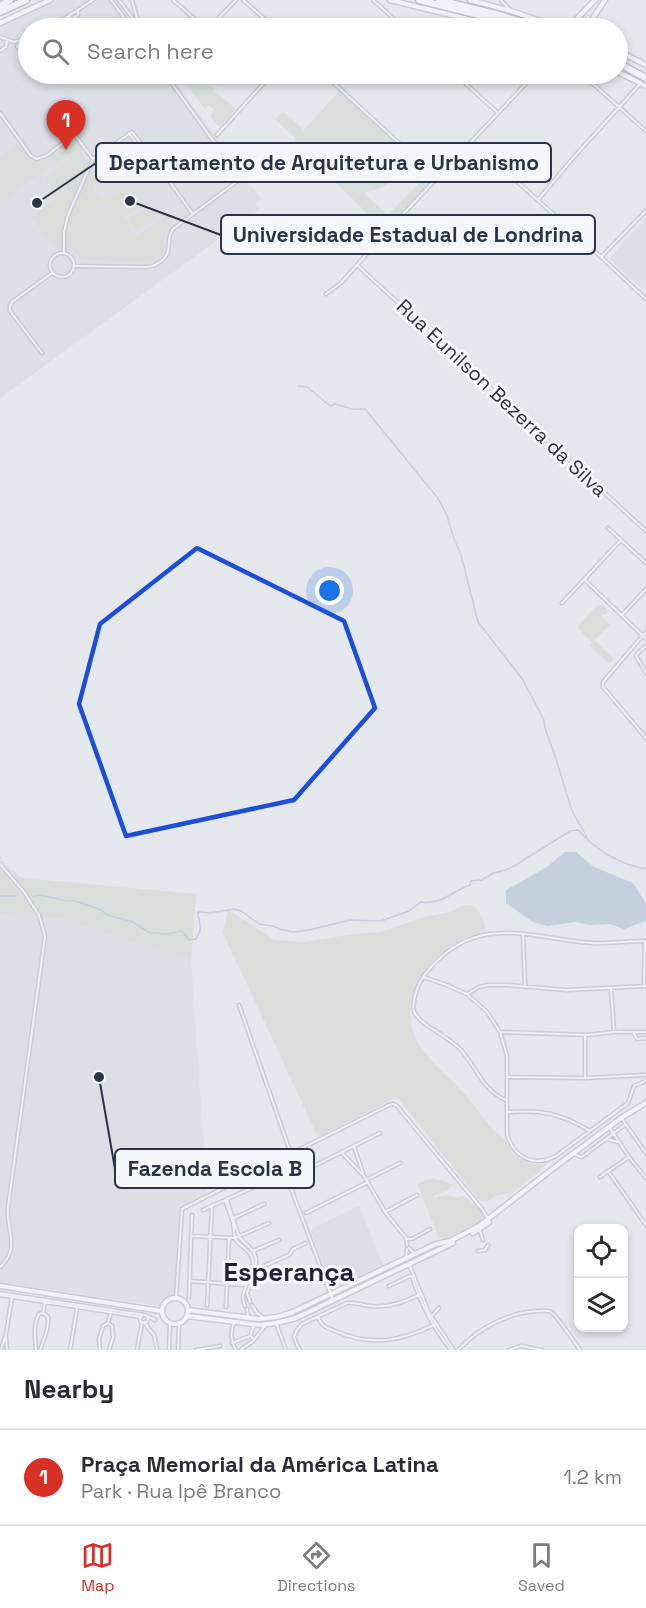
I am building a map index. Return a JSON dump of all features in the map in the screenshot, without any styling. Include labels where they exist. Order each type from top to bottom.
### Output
[{"type":"highway","points":[[0,7],[10,0]]},
{"type":"highway","points":[[0,7],[16,0]]},
{"type":"highway","points":[[0,7],[26,0]]},
{"type":"highway","points":[[419,0],[490,18]]},
{"type":"highway","points":[[439,0],[512,18]]},
{"type":"highway","points":[[628,65],[646,73]]},
{"type":"highway","points":[[628,69],[645,82]]},
{"type":"street","points":[[0,7],[5,0]]},
{"type":"street","points":[[0,23],[50,0]]},
{"type":"street","points":[[74,18],[78,15],[78,11],[93,0]]},
{"type":"street","points":[[111,0],[124,18]]},
{"type":"street","points":[[119,0],[132,18]]},
{"type":"street","points":[[132,0],[137,18]]},
{"type":"street","points":[[173,0],[194,18]]},
{"type":"street","points":[[219,18],[236,0]]},
{"type":"street","points":[[243,0],[263,18]]},
{"type":"street","points":[[373,0],[393,18]]},
{"type":"street","points":[[390,0],[463,18]]},
{"type":"street","points":[[470,0],[532,18]]},
{"type":"street","points":[[501,0],[511,11]]},
{"type":"street","points":[[578,18],[595,0]]},
{"type":"street","points":[[583,13],[593,18],[605,0]]},
{"type":"street","points":[[487,5],[493,1]]},
{"type":"street","points":[[0,37],[7,41],[18,41]]},
{"type":"street","points":[[0,51],[6,47],[7,41]]},
{"type":"street","points":[[628,56],[646,65]]},
{"type":"street","points":[[538,200],[573,158],[645,82],[628,76]]},
{"type":"street","points":[[75,266],[153,266],[165,259],[169,253],[171,231],[239,180],[226,157],[173,84]]},
{"type":"street","points":[[217,135],[263,84]]},
{"type":"street","points":[[335,84],[437,178]]},
{"type":"street","points":[[466,84],[498,113]]},
{"type":"street","points":[[326,294],[341,283],[526,84]]},
{"type":"street","points":[[593,84],[646,131]]},
{"type":"street","points":[[0,113],[31,156],[37,159],[46,156],[74,135],[78,130],[77,122],[71,118],[65,119],[61,124],[61,129],[66,136],[74,135]]},
{"type":"street","points":[[64,252],[64,232],[68,215],[93,159],[129,134],[154,168],[160,168],[193,214]]},
{"type":"street","points":[[74,135],[93,159]]},
{"type":"street","points":[[472,141],[646,299]]},
{"type":"street","points":[[226,157],[230,152]]},
{"type":"street","points":[[601,257],[646,211]]},
{"type":"street","points":[[64,252],[71,256],[75,266],[72,273],[66,277],[58,277],[50,269],[50,260],[56,254],[64,252]]},
{"type":"street","name":"Rua Eunilson Bezerra da Silva","points":[[357,265],[646,531]]},
{"type":"street","points":[[42,353],[11,312],[10,307],[12,302],[52,273]]},
{"type":"street","points":[[608,528],[646,563]]},
{"type":"street","points":[[562,603],[621,540]]},
{"type":"street","points":[[585,580],[645,635]]},
{"type":"street","points":[[622,615],[646,589]]},
{"type":"street","points":[[634,626],[645,635]]},
{"type":"street","points":[[645,635],[605,678],[603,687],[646,738]]},
{"type":"street","points":[[646,646],[636,656],[646,672]]},
{"type":"street","points":[[0,864],[24,892],[39,915],[45,936],[8,1207],[7,1220],[12,1246],[8,1258],[0,1267]]},
{"type":"street","points":[[467,994],[488,985],[566,990],[645,986],[646,941],[594,943],[523,933],[494,932],[468,938],[448,950],[423,976],[412,1004],[417,1017],[451,1040],[467,1058],[488,1089],[506,1100]]},
{"type":"street","points":[[523,933],[525,987]]},
{"type":"street","points":[[423,976],[467,994],[487,1012],[500,1032],[507,1056],[506,1100],[507,1134],[512,1146],[528,1160],[536,1162],[556,1156],[628,1103],[634,1086],[646,1080],[645,1075],[585,1078],[507,1077]]},
{"type":"street","points":[[611,988],[614,1032]]},
{"type":"street","points":[[238,1005],[291,1154]]},
{"type":"street","points":[[500,1032],[585,1035],[646,1032]]},
{"type":"street","points":[[633,1032],[637,1039],[646,1038]]},
{"type":"street","points":[[585,1035],[585,1078]]},
{"type":"street","points":[[187,1316],[254,1325],[266,1325],[296,1318],[479,1228],[573,1154],[646,1102]]},
{"type":"street","points":[[176,1298],[182,1209],[393,1104],[475,1200],[488,1220]]},
{"type":"street","points":[[507,1112],[540,1111],[561,1116],[590,1131]]},
{"type":"street","points":[[621,1118],[646,1153]]},
{"type":"street","points":[[573,1154],[582,1156],[626,1124]]},
{"type":"street","points":[[609,1127],[645,1177]]},
{"type":"street","points":[[292,1178],[380,1133]]},
{"type":"street","points":[[606,1138],[620,1143]]},
{"type":"street","points":[[354,1146],[366,1179],[385,1212],[406,1238],[406,1258]]},
{"type":"street","points":[[341,1152],[366,1179]]},
{"type":"street","points":[[600,1177],[629,1157]]},
{"type":"street","points":[[280,1159],[335,1299]]},
{"type":"street","points":[[306,1213],[400,1162]]},
{"type":"street","points":[[608,1171],[646,1225]]},
{"type":"street","points":[[203,1210],[254,1187]]},
{"type":"street","points":[[385,1212],[417,1195]]},
{"type":"street","points":[[226,1200],[237,1237],[250,1252],[253,1261],[252,1274],[243,1298],[249,1310],[248,1318]]},
{"type":"street","points":[[233,1218],[264,1204]]},
{"type":"street","points":[[207,1306],[212,1206]]},
{"type":"street","points":[[189,1297],[192,1215]]},
{"type":"street","points":[[191,1236],[237,1237],[269,1223]]},
{"type":"street","points":[[479,1228],[483,1240]]},
{"type":"street","points":[[188,1310],[248,1318],[277,1317],[332,1294],[420,1251],[479,1228]]},
{"type":"street","points":[[406,1239],[412,1239],[430,1230]]},
{"type":"street","points":[[237,1237],[253,1251],[256,1258],[257,1269],[248,1285],[247,1295],[257,1313],[266,1318]]},
{"type":"street","points":[[226,1307],[229,1238]]},
{"type":"street","points":[[253,1251],[279,1240]]},
{"type":"street","points":[[257,1269],[289,1255],[293,1249],[306,1243]]},
{"type":"street","points":[[432,1253],[438,1247],[436,1244]]},
{"type":"street","points":[[478,1251],[483,1251],[488,1245]]},
{"type":"street","points":[[407,1247],[412,1252],[420,1251]]},
{"type":"street","points":[[409,1264],[419,1294],[434,1325]]},
{"type":"street","points":[[389,1286],[412,1276],[434,1325],[454,1350],[474,1335],[501,1320],[531,1312],[550,1312],[580,1350]]},
{"type":"street","points":[[189,1281],[248,1285]]},
{"type":"street","points":[[0,1286],[161,1311]]},
{"type":"street","points":[[0,1294],[144,1316]]},
{"type":"street","points":[[0,1294],[144,1316],[155,1320]]},
{"type":"street","points":[[300,1350],[295,1340],[296,1333],[302,1324],[349,1302],[385,1307],[402,1303],[419,1294]]},
{"type":"street","points":[[6,1335],[7,1349],[2,1349],[12,1297]]},
{"type":"street","points":[[178,1350],[179,1324],[187,1316],[188,1310],[185,1302],[176,1298],[166,1300],[161,1311],[164,1319],[170,1324],[179,1324]]},
{"type":"street","points":[[38,1350],[48,1324],[48,1317],[44,1313],[45,1302]]},
{"type":"street","points":[[71,1350],[78,1307]]},
{"type":"street","points":[[431,1317],[439,1308]]},
{"type":"street","points":[[100,1350],[99,1339],[111,1312]]},
{"type":"street","points":[[38,1350],[36,1319],[39,1314],[44,1313]]},
{"type":"street","points":[[144,1316],[148,1329],[154,1335],[157,1350]]},
{"type":"street","points":[[137,1350],[146,1322],[144,1316]]},
{"type":"street","points":[[318,1317],[323,1325],[342,1334],[376,1341],[405,1337],[434,1325]]},
{"type":"street","points":[[232,1343],[250,1336],[256,1322],[266,1318]]},
{"type":"street","points":[[108,1323],[111,1324],[113,1330],[109,1350]]},
{"type":"street","points":[[234,1323],[232,1343],[236,1350]]},
{"type":"street","points":[[276,1323],[286,1350]]},
{"type":"street","points":[[169,1350],[170,1324]]},
{"type":"street","points":[[242,1350],[266,1325]]},
{"type":"street","points":[[250,1336],[254,1339]]},
{"type":"street","points":[[196,1350],[220,1346]]},
{"type":"street","points":[[508,1350],[521,1346],[542,1350]]},
{"type":"highlighted area","points":[[197,548],[344,621],[375,708],[294,800],[126,836],[79,704],[100,624]]},
{"type":"shaded area","points":[[53,0],[117,0],[130,18],[18,18],[18,84],[177,84],[261,199],[257,204],[260,209],[0,398],[0,23]]},
{"type":"shaded area","points":[[646,217],[646,286],[643,290],[609,259]]},
{"type":"shaded area","points":[[0,855],[7,865],[22,878],[196,894],[191,961],[207,1194],[180,1206],[175,1289],[172,1296],[163,1300],[160,1306],[0,1282]]},
{"type":"shaded area","points":[[359,1206],[383,1265],[335,1288],[310,1230]]},
{"type":"green space","points":[[185,84],[208,84],[214,89],[212,91],[214,93],[216,92],[236,109],[220,127],[210,116],[214,110],[208,105],[205,109]]},
{"type":"green space","points":[[340,90],[397,143],[387,153],[400,169],[394,179],[385,186],[364,193],[387,215],[429,173],[435,179],[385,231],[294,141],[295,138],[275,119],[283,111],[303,129],[300,134]]},
{"type":"green space","points":[[75,135],[83,146],[52,168],[50,154]]},
{"type":"green space","points":[[17,143],[35,162],[48,157],[49,167],[0,203],[0,156]]},
{"type":"green space","points":[[82,148],[86,164],[98,173],[92,190],[102,199],[125,190],[135,206],[148,204],[124,217],[136,236],[168,214],[176,217],[163,237],[165,252],[149,263],[81,260],[73,251],[55,247],[31,217],[55,198],[44,180]]},
{"type":"green space","points":[[151,206],[158,218],[136,231],[128,218]]},
{"type":"green space","points":[[597,605],[604,606],[609,611],[606,615],[600,614],[610,625],[595,640],[614,659],[609,664],[590,646],[592,643],[577,627]]},
{"type":"green space","points":[[0,868],[37,914],[24,917],[0,914]]},
{"type":"green space","points":[[10,875],[196,894],[191,961],[61,918],[44,916]]},
{"type":"green space","points":[[472,905],[482,917],[485,931],[462,939],[433,961],[423,973],[416,987],[411,1002],[410,1017],[413,1032],[426,1054],[462,1091],[493,1130],[504,1138],[514,1154],[530,1163],[547,1163],[512,1193],[498,1195],[486,1202],[478,1199],[397,1097],[318,1137],[223,933],[228,910],[275,940],[305,942],[381,932],[424,917],[449,912],[461,906]]},
{"type":"green space","points":[[432,1178],[453,1185],[433,1198],[448,1195],[457,1198],[462,1195],[481,1208],[484,1216],[481,1221],[464,1232],[451,1237],[439,1238],[417,1184]]},
{"type":"water","points":[[565,852],[576,852],[594,867],[633,883],[646,903],[646,921],[624,929],[609,924],[590,925],[575,922],[548,926],[533,922],[506,903],[506,890],[547,867]]},
{"type":"waterway","points":[[298,386],[307,387],[330,406],[335,404],[352,409],[365,409],[437,497],[446,513],[461,555],[478,622],[523,680],[544,720],[572,811],[587,837]]},
{"type":"waterway","points":[[33,896],[41,895],[75,901],[99,909],[110,916],[131,921],[150,933],[167,934],[182,931],[189,940],[196,939],[200,931],[198,912],[210,913],[234,909],[241,911],[259,924],[293,932],[350,920],[381,921],[409,911],[421,902],[441,900],[470,885],[471,881],[482,880],[493,873],[506,870],[570,831],[578,830],[600,850],[617,860],[646,869]]},
{"type":"waterway","points":[[0,896],[15,896]]},
{"type":"place","name":"Praça Memorial da América Latina","points":[[66,150]]},
{"type":"place","name":"Universidade Estadual de Londrina","points":[[130,201]]},
{"type":"place","name":"Departamento de Arquitetura e Urbanismo","points":[[37,203]]},
{"type":"place","name":"Fazenda Escola B","points":[[99,1077]]},
{"type":"district","name":"Esperança","points":[[289,1272]]}]
